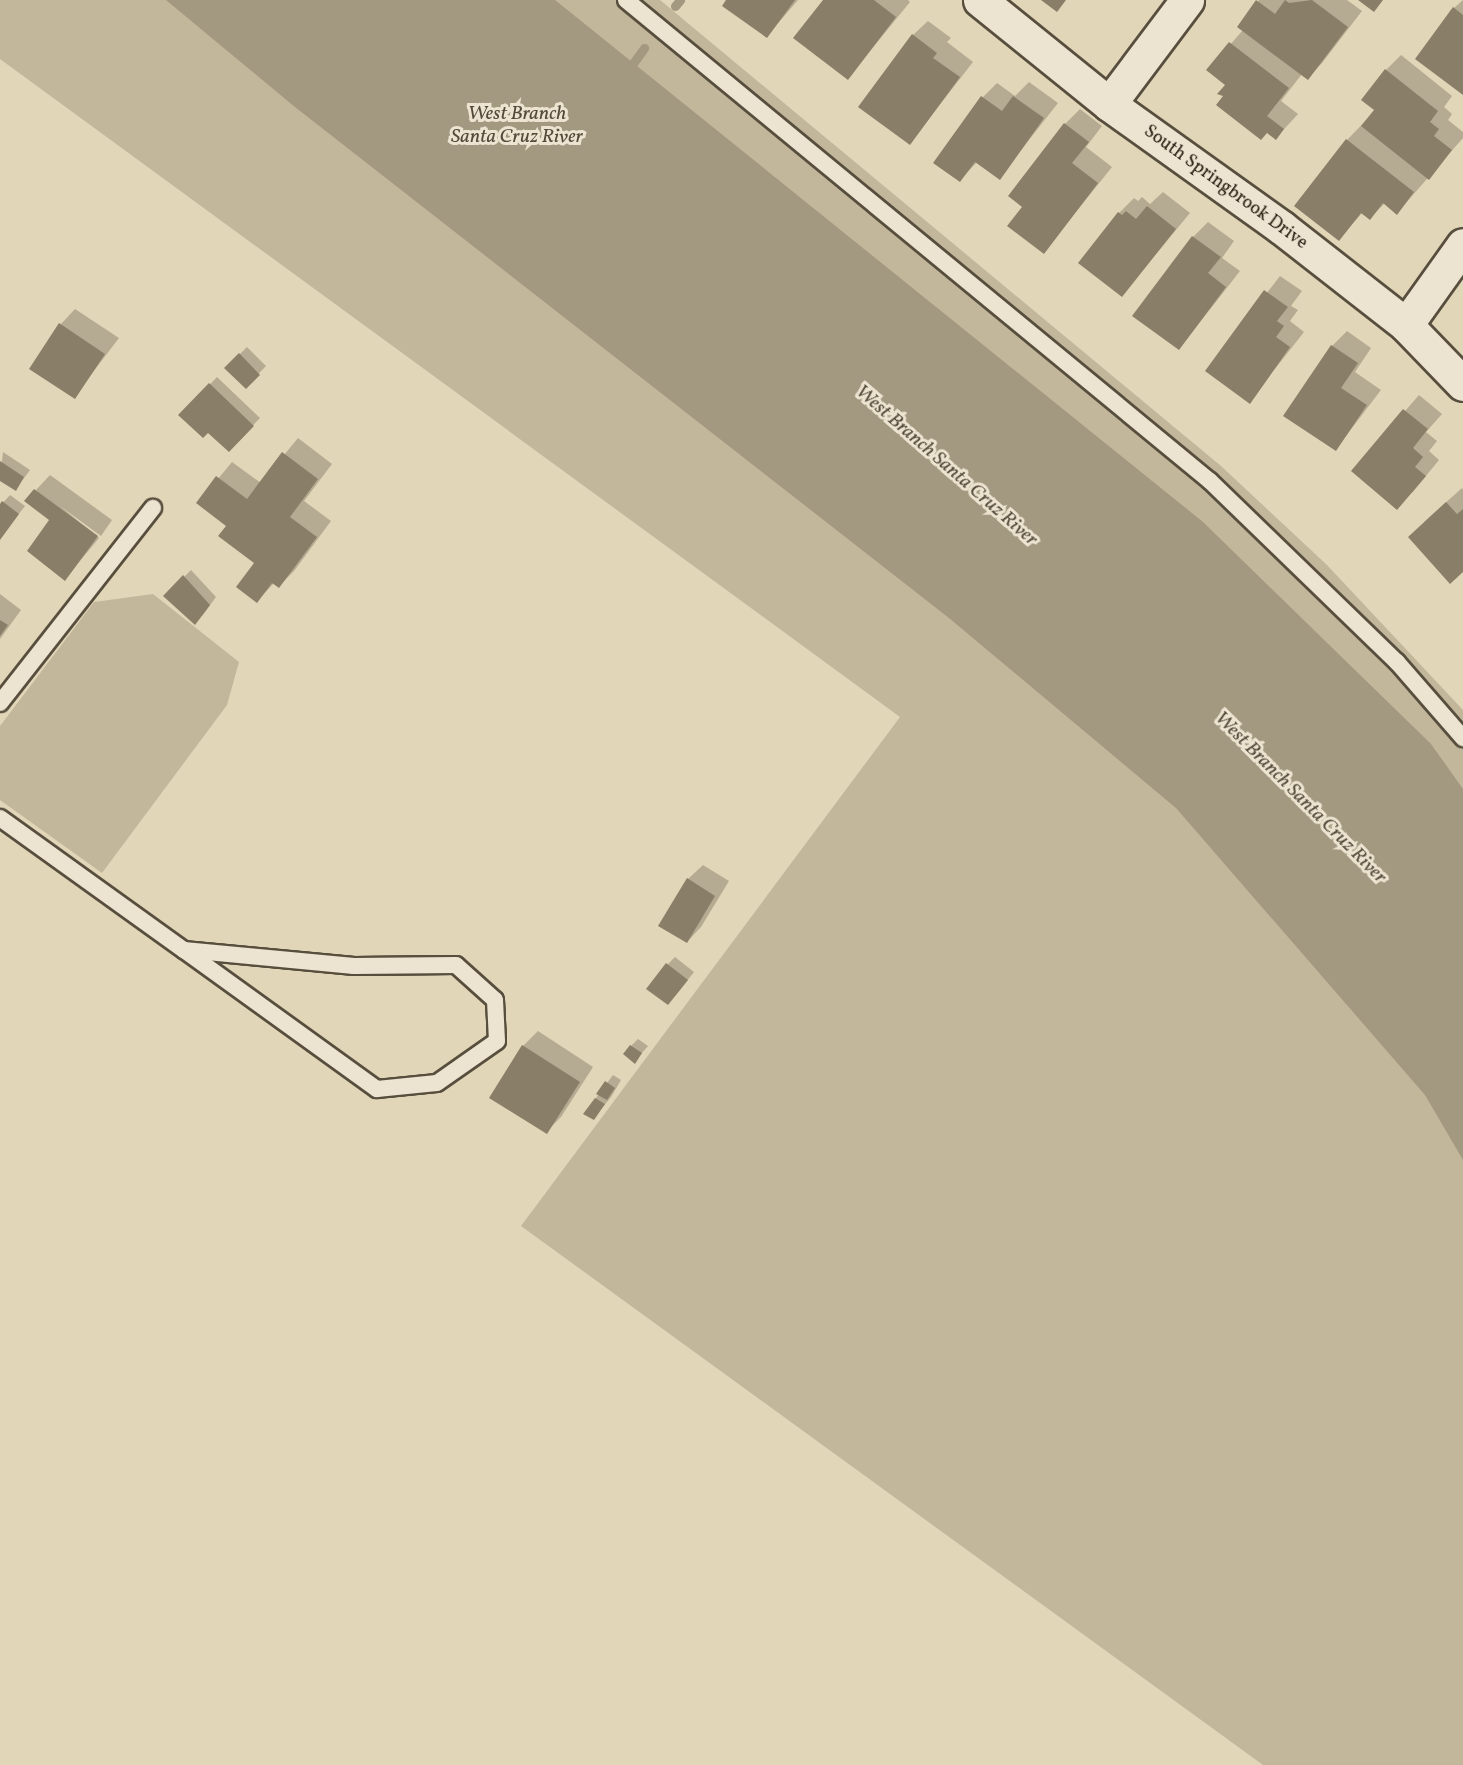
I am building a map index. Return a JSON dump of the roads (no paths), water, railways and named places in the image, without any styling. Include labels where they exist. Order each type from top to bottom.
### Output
[{"type":"street","name":"South Springbrook Drive","points":[[980,0],[1109,104],[1282,228],[1406,325],[1463,384]]},
{"type":"street","points":[[1109,104],[1187,0]]},
{"type":"street","points":[[1406,325],[1463,245]]},
{"type":"lane","points":[[626,0],[1210,481],[1397,662],[1463,738]]},
{"type":"lane","points":[[0,703],[153,508]]},
{"type":"lane","points":[[0,819],[377,1089],[437,1083],[497,1041],[495,1000],[456,965],[354,966],[184,950]]},
{"type":"water","name":"West Branch Santa Cruz River","points":[[166,0],[555,0],[1203,522],[1431,744],[1463,789],[1463,1160],[1425,1095],[1176,808],[949,618],[295,107]]},
{"type":"waterway","points":[[675,6],[680,0]]},
{"type":"waterway","points":[[626,73],[644,48]]}]
